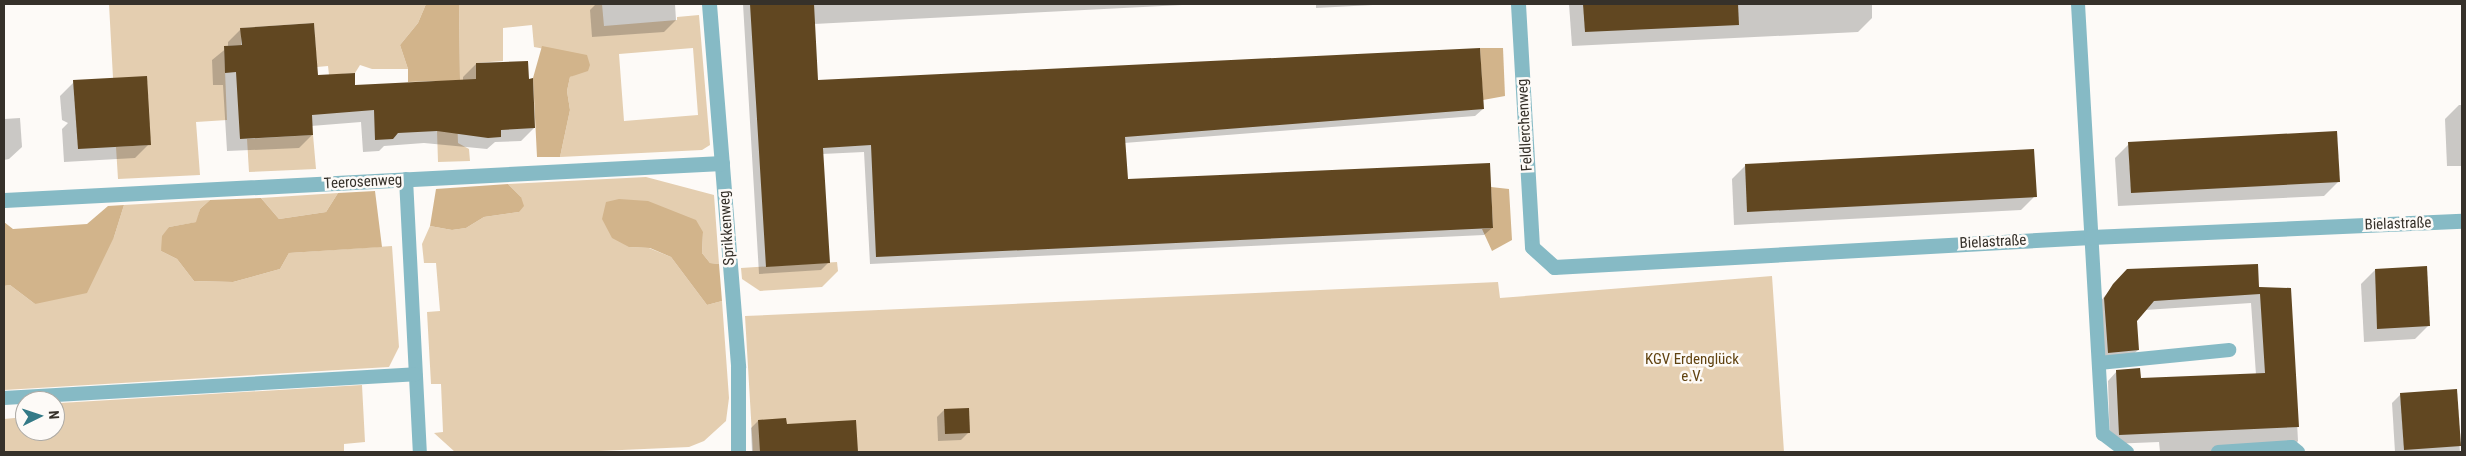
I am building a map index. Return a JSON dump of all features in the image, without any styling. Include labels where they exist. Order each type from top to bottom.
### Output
[{"type":"street","name":"Sprikkenweg","points":[[709,4],[738,376],[738,452]]},
{"type":"street","name":"Feldlerchenweg","points":[[1518,4],[1532,247]]},
{"type":"street","name":"Teerosenweg","points":[[4,200],[722,162]]},
{"type":"street","name":"Bielastraße","points":[[1532,247],[1554,267],[2091,237],[2462,221]]},
{"type":"lane","points":[[2078,4],[2103,434],[2127,452]]},
{"type":"lane","points":[[406,179],[420,452]]},
{"type":"lane","points":[[2099,363],[2229,350]]},
{"type":"lane","points":[[4,398],[415,374]]},
{"type":"lane","points":[[2218,452],[2292,447],[2298,452]]},
{"type":"green space","points":[[109,4],[426,4],[418,23],[400,45],[408,69],[372,69],[360,65],[355,73],[329,75],[328,66],[317,67],[314,23],[241,28],[241,45],[224,46],[227,120],[196,122],[200,175],[118,179],[116,147],[150,145],[113,78]]},
{"type":"green space","points":[[459,4],[602,4],[604,26],[677,20],[677,17],[699,15],[710,145],[702,150],[560,157],[570,110],[567,91],[570,77],[582,71],[567,53],[534,47],[532,25],[503,28],[503,61],[476,63],[476,81],[460,80]],"holes":[[[693,48],[698,115],[624,121],[619,54]]]},
{"type":"green space","points":[[456,82],[458,143],[469,149],[470,161],[438,162],[437,131]]},
{"type":"green space","points":[[313,135],[316,169],[249,172],[247,139]]},
{"type":"green space","points":[[646,177],[714,195],[719,264],[710,263],[702,253],[703,232],[629,247],[649,248],[671,257],[707,305],[722,301],[729,398],[726,421],[704,441],[689,447],[577,452],[455,452],[434,433],[443,432],[441,384],[431,384],[427,312],[440,311],[436,263],[424,263],[422,244],[430,226],[452,230],[466,228],[484,217],[519,212],[521,197],[508,184]]},
{"type":"green space","points":[[338,193],[326,212],[279,219],[261,198]]},
{"type":"green space","points":[[210,200],[200,209],[197,222],[169,227],[161,251],[177,259],[194,281],[233,282],[280,269],[289,253],[392,246],[399,347],[389,367],[4,390],[4,286],[10,285],[35,304],[114,237],[124,205]]},
{"type":"green space","points":[[837,262],[838,271],[822,287],[760,291],[742,279],[741,268]]},
{"type":"green space","name":"KGV Erdenglück e.V.","points":[[1772,276],[1784,452],[753,452],[745,316],[1498,282],[1500,298]]},
{"type":"green space","points":[[362,385],[365,442],[344,444],[344,452],[4,452],[4,419],[15,418],[15,441],[65,441],[65,403]]},
{"type":"shaded area","points":[[426,4],[459,4],[460,80],[447,88],[437,89],[436,81],[408,82],[408,69],[400,45],[418,23]]},
{"type":"shaded area","points":[[542,46],[587,55],[590,65],[588,71],[570,77],[567,91],[570,110],[560,157],[537,157],[533,78]]},
{"type":"shaded area","points":[[1480,48],[1503,48],[1505,96],[1483,100]]},
{"type":"shaded area","points":[[508,184],[521,197],[524,206],[519,212],[484,217],[466,228],[452,230],[430,226],[436,189]]},
{"type":"shaded area","points":[[1491,187],[1509,189],[1512,240],[1492,251],[1482,229],[1493,228]]},
{"type":"shaded area","points":[[375,191],[382,247],[289,253],[280,269],[233,282],[194,281],[177,259],[161,251],[162,236],[169,227],[196,222],[200,209],[210,200],[261,198],[279,219],[326,212],[338,193]]},
{"type":"shaded area","points":[[619,199],[648,201],[696,220],[703,232],[702,253],[710,263],[719,264],[722,301],[707,305],[671,257],[650,248],[629,247],[612,238],[602,219],[606,202]]},
{"type":"shaded area","points":[[124,205],[114,237],[87,293],[35,304],[10,285],[4,286],[4,222],[13,229],[87,224],[108,206]]},
{"type":"building","points":[[750,4],[814,4],[818,80],[1480,48],[1484,109],[1125,137],[1128,179],[1490,163],[1493,228],[876,257],[871,145],[823,148],[830,263],[766,267]]},
{"type":"building","points":[[1583,4],[1738,4],[1739,25],[1585,32]]},
{"type":"building","points":[[314,23],[318,75],[355,73],[355,85],[476,79],[476,63],[528,61],[529,79],[533,78],[535,128],[501,130],[501,137],[488,138],[437,131],[398,133],[393,139],[375,140],[374,110],[312,115],[313,135],[240,139],[236,72],[225,73],[224,46],[242,45],[240,28]]},
{"type":"building","points":[[147,76],[151,145],[78,149],[73,80]]},
{"type":"building","points":[[2337,131],[2340,182],[2131,193],[2128,142]]},
{"type":"building","points":[[2034,149],[2037,197],[1747,212],[1745,164]]},
{"type":"building","points":[[2258,264],[2259,287],[2291,288],[2299,427],[2119,435],[2116,370],[2140,368],[2141,378],[2265,373],[2260,294],[2154,301],[2137,321],[2139,350],[2108,353],[2104,298],[2113,284],[2127,269]]},
{"type":"building","points":[[2427,266],[2430,326],[2377,329],[2375,269]]},
{"type":"building","points":[[2457,389],[2461,446],[2404,450],[2400,393]]},
{"type":"building","points":[[969,408],[970,433],[945,434],[944,409]]},
{"type":"building","points":[[786,418],[787,424],[856,420],[858,452],[760,452],[758,420]]}]
